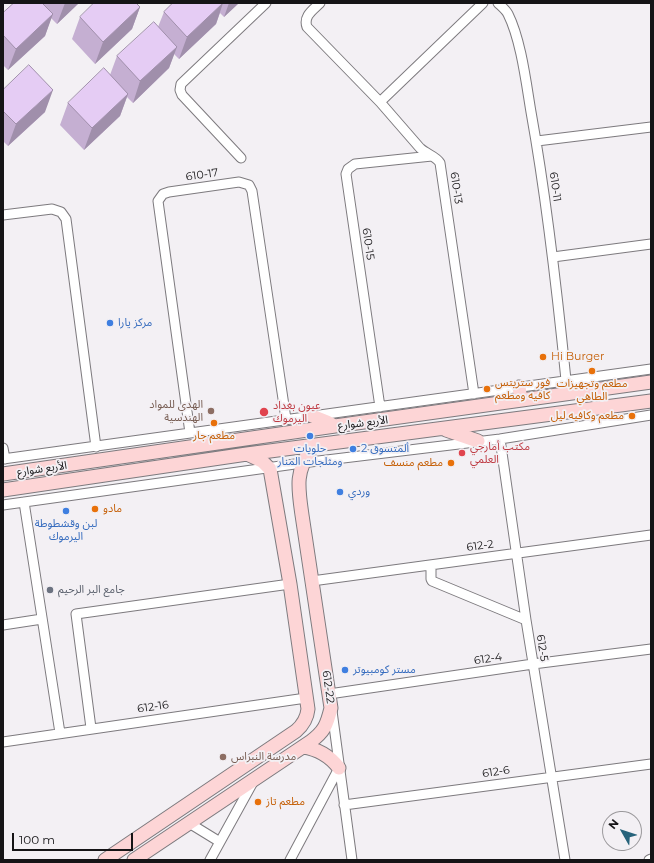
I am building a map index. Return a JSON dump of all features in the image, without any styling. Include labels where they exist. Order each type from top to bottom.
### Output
[{"type":"main road","name":"الأربع شوارع","points":[[3,474],[398,418],[520,394],[651,382]]},
{"type":"main road","name":"الأربع شوارع","points":[[3,490],[247,454],[312,447],[651,401]]},
{"type":"main road","points":[[312,416],[335,426]]},
{"type":"main road","points":[[398,418],[395,422],[395,426],[399,434]]},
{"type":"main road","points":[[375,438],[380,430],[379,424],[376,421]]},
{"type":"main road","points":[[445,429],[478,441]]},
{"type":"main road","points":[[302,464],[312,447]]},
{"type":"main road","points":[[247,454],[262,461],[270,469]]},
{"type":"main road","name":"612-22","points":[[134,860],[303,747],[317,737],[328,723],[331,708],[299,492],[300,471],[302,464]]},
{"type":"main road","name":"612-22","points":[[105,860],[300,728],[305,722],[308,714],[300,653],[290,584],[270,469]]},
{"type":"main road","points":[[300,653],[323,652]]},
{"type":"main road","points":[[303,747],[323,753],[339,768]]},
{"type":"street","points":[[242,158],[182,95],[180,87],[181,84],[266,3]]},
{"type":"street","name":"610-13","points":[[320,3],[307,17],[305,22],[307,27],[380,102],[420,148],[437,158],[440,163],[474,394]]},
{"type":"street","points":[[380,102],[483,3]]},
{"type":"street","name":"610-11","points":[[498,3],[507,13],[517,40],[524,69],[537,141],[553,257],[566,380]]},
{"type":"street","points":[[537,141],[651,127]]},
{"type":"street","name":"610-15","points":[[380,407],[346,174],[348,169],[355,164],[432,156]]},
{"type":"street","name":"610-17","points":[[190,433],[158,203],[161,196],[166,193],[216,185],[243,182],[249,185],[252,191],[286,419]]},
{"type":"street","points":[[3,216],[52,209],[61,212],[66,219],[96,447]]},
{"type":"street","points":[[553,257],[651,244]]},
{"type":"street","points":[[3,448],[4,459],[474,394],[520,394],[566,380],[651,369]]},
{"type":"street","points":[[3,504],[500,438],[651,414]]},
{"type":"street","name":"612-5","points":[[500,438],[526,620],[565,860]]},
{"type":"street","points":[[24,502],[60,733]]},
{"type":"street","name":"612-2","points":[[312,581],[651,535]]},
{"type":"street","points":[[431,565],[432,581],[526,620]]},
{"type":"street","points":[[91,728],[76,614],[290,584]]},
{"type":"street","points":[[3,625],[42,619]]},
{"type":"street","name":"612-4","points":[[329,694],[533,664],[651,649]]},
{"type":"street","name":"612-16","points":[[3,742],[91,728],[306,698]]},
{"type":"street","points":[[331,708],[352,860]]},
{"type":"street","name":"612-6","points":[[344,805],[552,776],[651,764]]},
{"type":"street","points":[[290,860],[339,768]]},
{"type":"street","points":[[210,860],[254,779]]},
{"type":"street","points":[[189,823],[220,842]]},
{"type":"building","points":[[14,3],[42,3],[53,14],[16,49],[3,35],[3,13]]},
{"type":"building","points":[[94,3],[136,3],[140,7],[103,42],[80,17]]},
{"type":"building","points":[[173,3],[223,3],[187,37],[164,12]]},
{"type":"building","points":[[154,22],[177,47],[140,81],[117,56]]},
{"type":"building","points":[[29,65],[53,90],[16,124],[3,111],[3,90]]},
{"type":"building","points":[[104,68],[128,94],[92,128],[68,103]]},
{"type":"place","name":"مركز يارا","points":[[110,323]]},
{"type":"place","name":"Hi Burger","points":[[543,357]]},
{"type":"place","name":"مطعم وتجهيزات الطاهي","points":[[592,371]]},
{"type":"place","name":"فور ستريتس كافيه ومطعم","points":[[487,389]]},
{"type":"place","name":"الهدى للمواد الهندسية","points":[[211,411]]},
{"type":"place","name":"عيون بغداد اليرموك","points":[[264,412]]},
{"type":"place","name":"مطعم وكافيه ليل","points":[[632,416]]},
{"type":"place","name":"مطعم جار","points":[[214,423]]},
{"type":"place","name":"حلويات ومثلجات المنار","points":[[310,436]]},
{"type":"place","name":"ألمتسوق 2","points":[[353,449]]},
{"type":"place","name":"مكتب أمارجي العلمي","points":[[462,453]]},
{"type":"place","name":"مطعم منسف","points":[[451,463]]},
{"type":"place","name":"وردي","points":[[340,492]]},
{"type":"place","name":"مادو","points":[[95,509]]},
{"type":"place","name":"لبن وقشطوطة اليرموك","points":[[66,511]]},
{"type":"place","name":"جامع البر الرحيم","points":[[50,590]]},
{"type":"place","name":"مستر كومبيوتر","points":[[345,670]]},
{"type":"place","name":"مدرسة النبراس","points":[[223,757]]},
{"type":"place","name":"مطعم تاز","points":[[258,802]]}]
